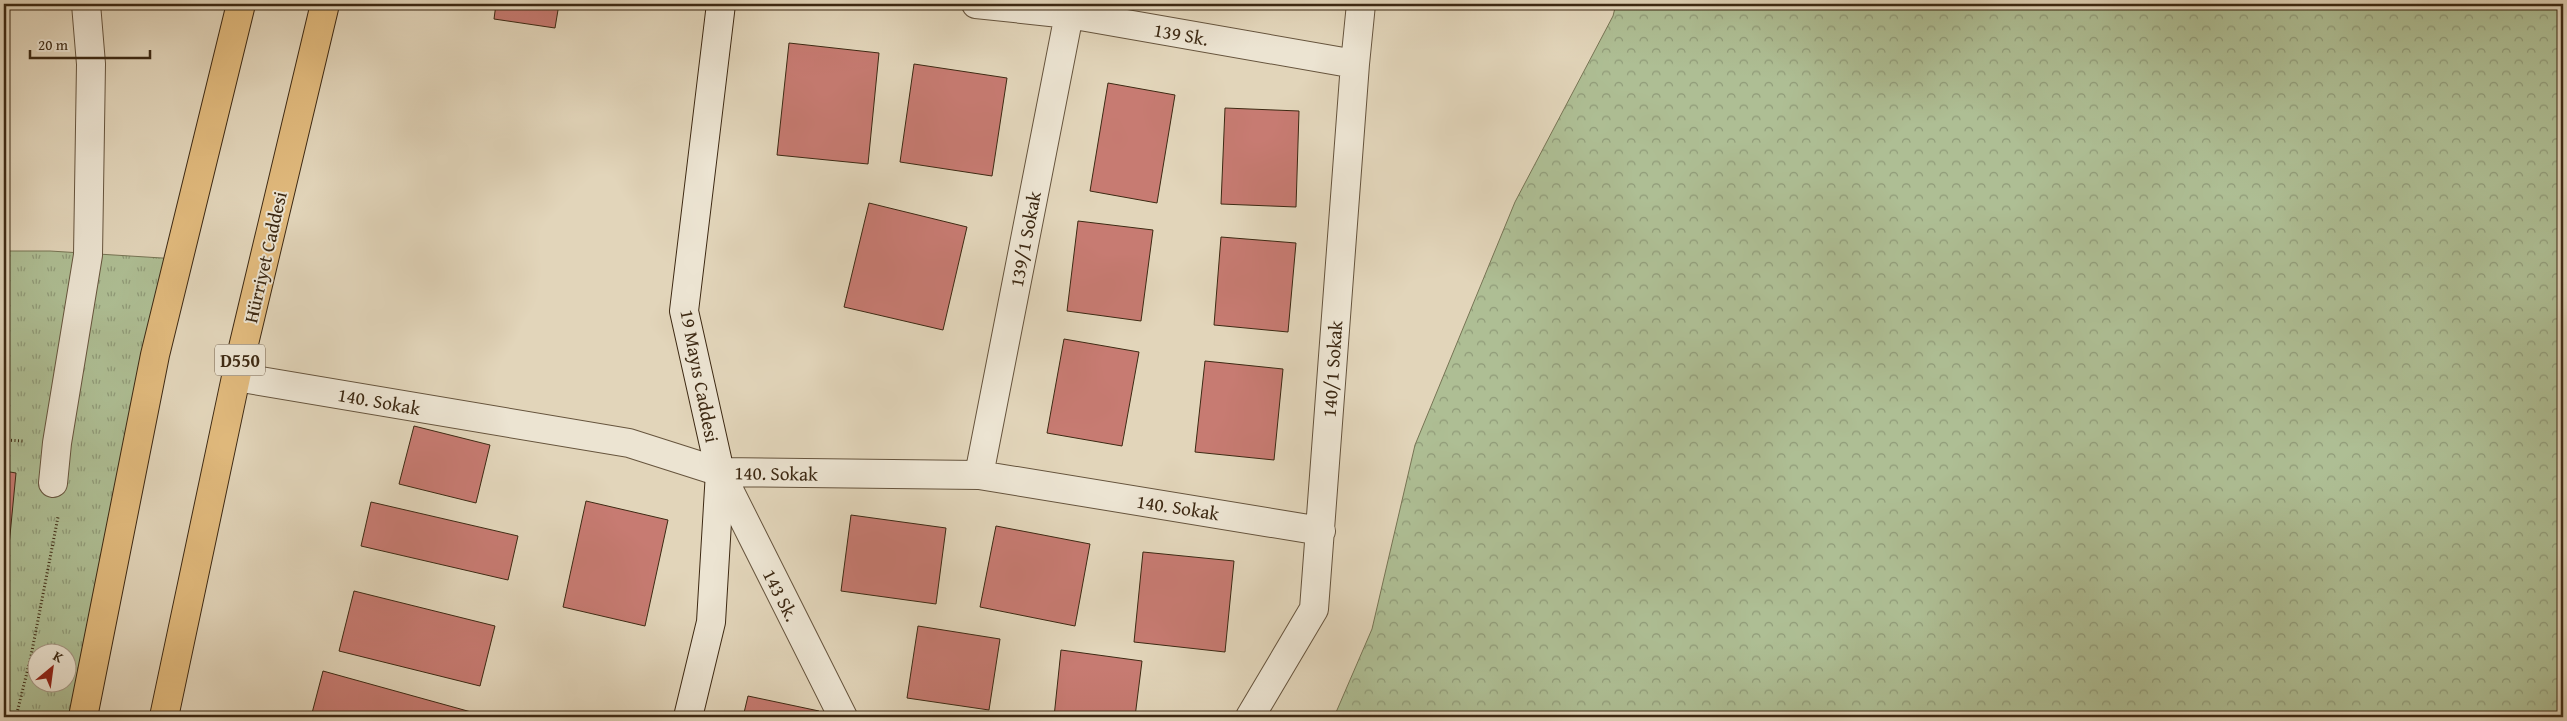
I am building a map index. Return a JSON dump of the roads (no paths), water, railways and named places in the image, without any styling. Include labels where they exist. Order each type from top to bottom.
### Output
[{"type":"highway","points":[[83,717],[155,355],[241,4]]},
{"type":"highway","name":"Hürriyet Caddesi","points":[[164,717],[236,377],[325,4]]},
{"type":"street","points":[[53,483],[57,444],[88,255],[91,64],[86,4]]},
{"type":"street","name":"19 Mayıs Caddesi","points":[[688,717],[711,622],[720,472],[684,312],[720,4]]},
{"type":"street","name":"139 Sk.","points":[[976,4],[1070,9],[1354,64]]},
{"type":"street","name":"140/1 Sokak","points":[[1250,717],[1314,609],[1354,64],[1361,4]]},
{"type":"street","name":"139/1 Sokak","points":[[979,475],[1070,9]]},
{"type":"street","name":"140. Sokak","points":[[236,377],[629,444],[720,472],[979,475],[1321,531]]},
{"type":"street","name":"143 Sk.","points":[[720,472],[843,717]]}]
